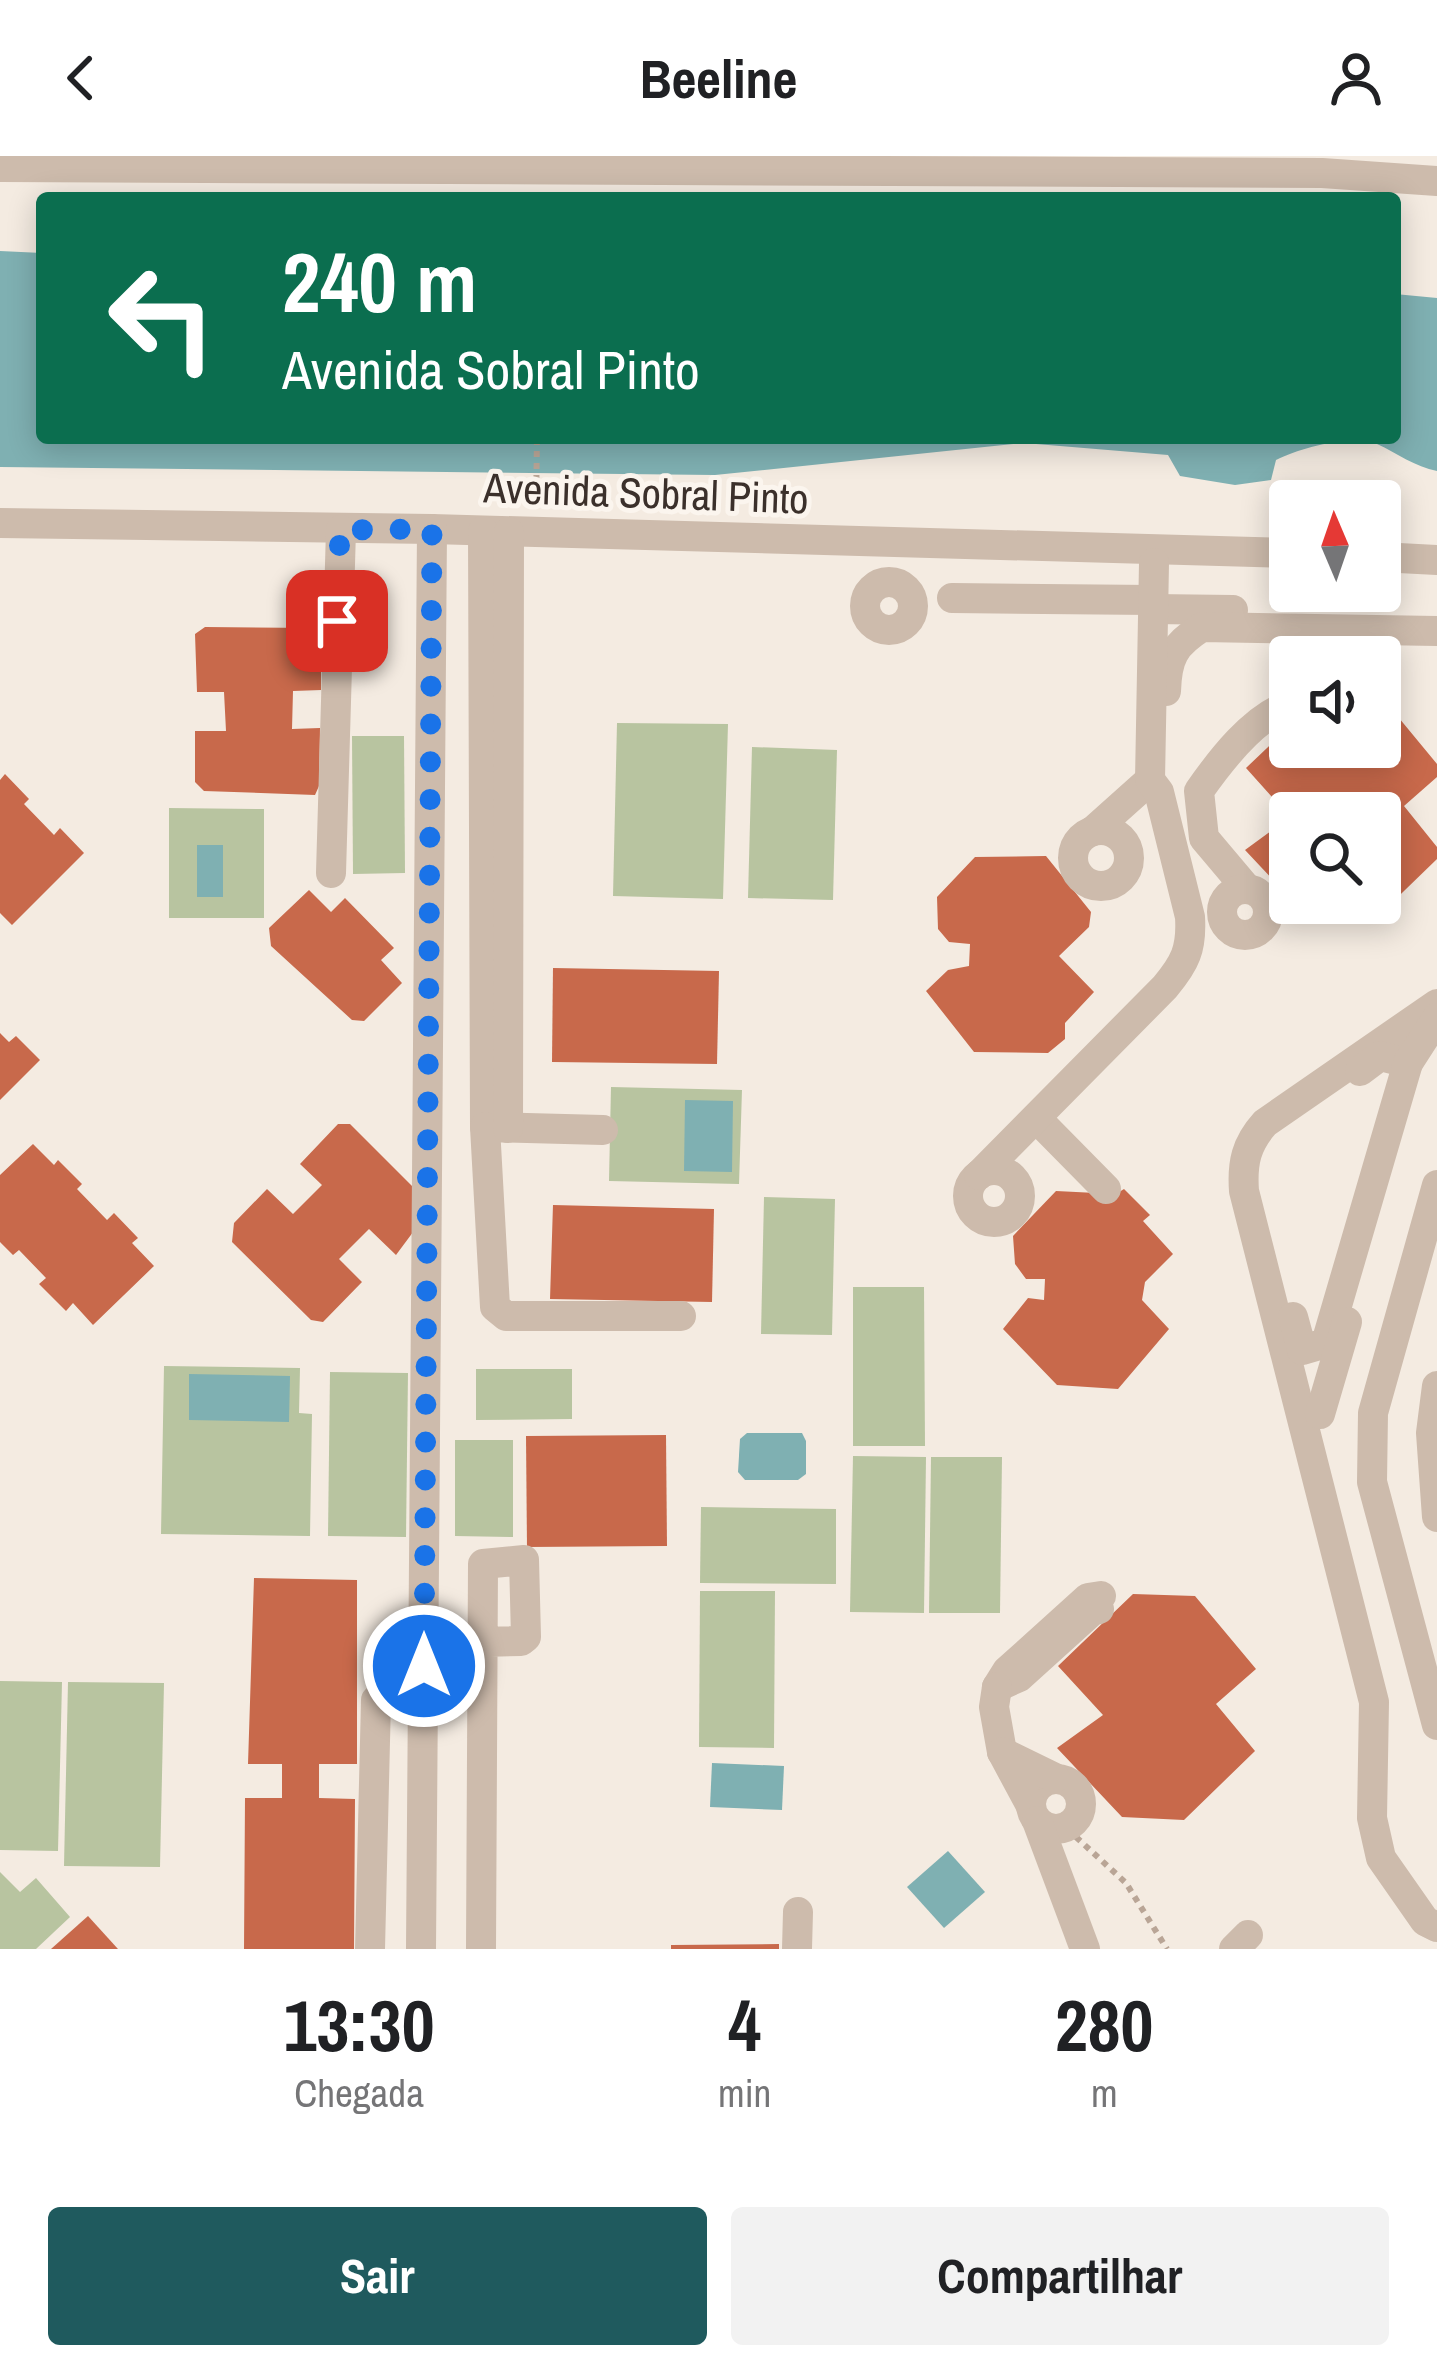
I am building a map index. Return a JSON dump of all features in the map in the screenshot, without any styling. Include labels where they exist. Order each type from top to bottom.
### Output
[{"type":"street","points":[[0,166],[257,161],[1325,164],[1437,181]]},
{"type":"street","name":"Avenida Sobral Pinto","points":[[0,524],[432,529],[1269,552]]},
{"type":"street","points":[[421,1949],[432,529]]},
{"type":"street","points":[[331,873],[340,530]]},
{"type":"street","points":[[510,532],[495,1307],[506,1316],[681,1316]]},
{"type":"street","points":[[1401,558],[1437,560]]},
{"type":"street","points":[[1014,1143],[1013,1165],[1021,1199],[1014,1214],[990,1222],[970,1206],[969,1189],[979,1175],[1166,987],[1187,960],[1190,917],[1155,786],[1154,563]]},
{"type":"street","points":[[910,601],[952,598],[1437,613]]},
{"type":"street","points":[[1106,833],[1124,803],[1164,778],[1167,664],[1177,644],[1202,628],[1437,631]]},
{"type":"street","points":[[1247,889],[1232,893],[1221,912],[1226,926],[1238,934],[1260,929],[1268,909],[1204,838],[1199,791],[1269,715]]},
{"type":"street","points":[[1190,917],[1221,912]]},
{"type":"street","points":[[1437,1004],[1265,1123],[1252,1137],[1242,1164],[1244,1191],[1374,1702],[1372,1818],[1381,1858],[1425,1921],[1437,1927]]},
{"type":"street","points":[[1437,1018],[1394,1060],[1263,1144],[1254,1174],[1320,1414],[1390,1702],[1386,1817],[1394,1852],[1413,1888],[1437,1910]]},
{"type":"street","points":[[1320,1414],[1437,1018]]},
{"type":"street","points":[[1302,1350],[1326,1343],[1394,1060]]},
{"type":"street","points":[[1036,1118],[1106,1189]]},
{"type":"street","points":[[497,1128],[602,1130]]},
{"type":"street","points":[[979,1175],[996,1170],[1017,1183]]},
{"type":"street","points":[[1437,1185],[1373,1413],[1370,1452],[1372,1481],[1437,1724]]},
{"type":"street","points":[[1437,1254],[1389,1428],[1387,1491],[1437,1672]]},
{"type":"street","points":[[1437,1386],[1430,1433],[1437,1516]]},
{"type":"street","points":[[1085,1949],[1034,1813],[1002,1752],[994,1707],[997,1688],[1007,1671],[1088,1598],[1100,1602]]},
{"type":"street","points":[[481,1642],[481,1949]]},
{"type":"street","points":[[370,1949],[376,1700]]},
{"type":"street","points":[[1002,1752],[1072,1783],[1081,1797],[1055,1876]]},
{"type":"street","points":[[1034,1813],[1035,1790],[1055,1778]]},
{"type":"street","points":[[1034,1813],[1060,1829],[1073,1827]]},
{"type":"street","points":[[797,1949],[799,1912]]},
{"type":"path","points":[[510,532],[535,444]]},
{"type":"path","points":[[1073,1827],[1126,1883],[1167,1949]]},
{"type":"green space","points":[[617,723],[728,724],[723,899],[613,896]]},
{"type":"green space","points":[[352,736],[404,736],[405,873],[353,874]]},
{"type":"green space","points":[[752,747],[837,750],[833,900],[748,898]]},
{"type":"green space","points":[[169,808],[264,809],[264,918],[169,918]]},
{"type":"green space","points":[[611,1087],[742,1090],[739,1184],[609,1181]]},
{"type":"green space","points":[[764,1197],[835,1199],[832,1335],[761,1334]]},
{"type":"green space","points":[[853,1287],[924,1287],[925,1446],[853,1446]]},
{"type":"green space","points":[[164,1366],[300,1368],[299,1413],[312,1414],[310,1536],[161,1534]]},
{"type":"green space","points":[[476,1369],[572,1369],[572,1419],[476,1420]]},
{"type":"green space","points":[[330,1372],[408,1373],[406,1537],[328,1536]]},
{"type":"green space","points":[[455,1440],[513,1440],[513,1537],[455,1536]]},
{"type":"green space","points":[[853,1456],[926,1457],[924,1613],[850,1612]]},
{"type":"green space","points":[[931,1457],[1002,1457],[1000,1613],[929,1613]]},
{"type":"green space","points":[[701,1507],[836,1509],[836,1584],[700,1583]]},
{"type":"green space","points":[[700,1591],[775,1591],[774,1748],[699,1747]]},
{"type":"green space","points":[[0,1681],[62,1682],[58,1851],[0,1850]]},
{"type":"green space","points":[[68,1682],[164,1683],[160,1867],[64,1866]]},
{"type":"green space","points":[[0,1872],[20,1892],[36,1878],[70,1917],[36,1949],[0,1949]]},
{"type":"water","points":[[0,251],[36,253],[36,444],[1014,444],[715,475],[0,467]]},
{"type":"water","points":[[1401,295],[1437,298],[1437,471],[1377,444],[1401,444]]},
{"type":"water","points":[[1036,444],[1326,444],[1276,460],[1271,480],[1235,485],[1180,476],[1168,455]]},
{"type":"water","points":[[197,845],[223,845],[223,897],[197,897]]},
{"type":"water","points":[[685,1100],[733,1101],[732,1172],[684,1171]]},
{"type":"water","points":[[189,1374],[290,1376],[289,1422],[189,1420]]},
{"type":"water","points":[[747,1433],[802,1433],[806,1474],[798,1480],[745,1480],[738,1472],[740,1439]]},
{"type":"water","points":[[712,1763],[784,1766],[782,1810],[710,1807]]},
{"type":"water","points":[[948,1851],[985,1892],[944,1928],[907,1887]]},
{"type":"building","points":[[205,627],[313,628],[321,636],[321,690],[293,691],[292,729],[320,728],[315,795],[204,791],[195,782],[195,731],[226,731],[224,692],[197,692],[195,634]]},
{"type":"building","points":[[1401,720],[1437,764],[1437,777],[1404,806],[1437,847],[1437,859],[1401,894],[1401,792],[1269,794],[1246,768],[1269,746],[1269,768],[1401,768]]},
{"type":"building","points":[[5,774],[29,799],[24,804],[54,835],[60,828],[84,853],[12,925],[0,913],[0,780]]},
{"type":"building","points":[[1269,832],[1269,876],[1245,850]]},
{"type":"building","points":[[1046,856],[1091,912],[1089,927],[1059,956],[1094,992],[1065,1023],[1065,1039],[1048,1053],[974,1052],[926,991],[948,970],[969,966],[970,944],[949,942],[938,929],[937,897],[975,857]]},
{"type":"building","points":[[309,890],[331,912],[345,898],[394,948],[381,960],[402,983],[364,1021],[352,1020],[271,946],[269,928]]},
{"type":"building","points":[[553,968],[719,971],[717,1064],[552,1062]]},
{"type":"building","points":[[0,1033],[9,1042],[16,1036],[40,1060],[0,1100]]},
{"type":"building","points":[[338,1124],[350,1124],[425,1199],[425,1216],[396,1255],[369,1229],[339,1259],[362,1282],[323,1322],[311,1320],[232,1242],[234,1223],[267,1189],[293,1214],[322,1185],[300,1164]]},
{"type":"building","points":[[33,1144],[82,1184],[77,1189],[107,1220],[114,1213],[138,1238],[132,1243],[154,1266],[93,1325],[73,1303],[66,1311],[39,1284],[46,1278],[19,1250],[13,1255],[0,1242],[0,1175]]},
{"type":"building","points":[[1124,1189],[1150,1215],[1143,1221],[1173,1254],[1145,1282],[1142,1300],[1169,1329],[1118,1389],[1057,1385],[1003,1329],[1028,1298],[1044,1300],[1045,1279],[1026,1279],[1015,1264],[1013,1236],[1056,1191],[1116,1194]]},
{"type":"building","points":[[553,1205],[714,1209],[712,1302],[550,1299]]},
{"type":"building","points":[[666,1435],[667,1546],[527,1547],[526,1436]]},
{"type":"building","points":[[254,1578],[357,1580],[357,1764],[319,1764],[319,1798],[355,1799],[354,1949],[244,1949],[245,1798],[282,1798],[282,1764],[248,1764]]},
{"type":"building","points":[[1133,1594],[1195,1596],[1256,1669],[1216,1704],[1255,1751],[1184,1820],[1122,1817],[1057,1748],[1103,1715],[1058,1666]]},
{"type":"building","points":[[88,1916],[118,1949],[51,1949]]},
{"type":"building","points":[[779,1944],[779,1949],[671,1949],[671,1945]]},
{"type":"route","points":[[337,621],[340,530],[432,529],[424,1666]]}]
